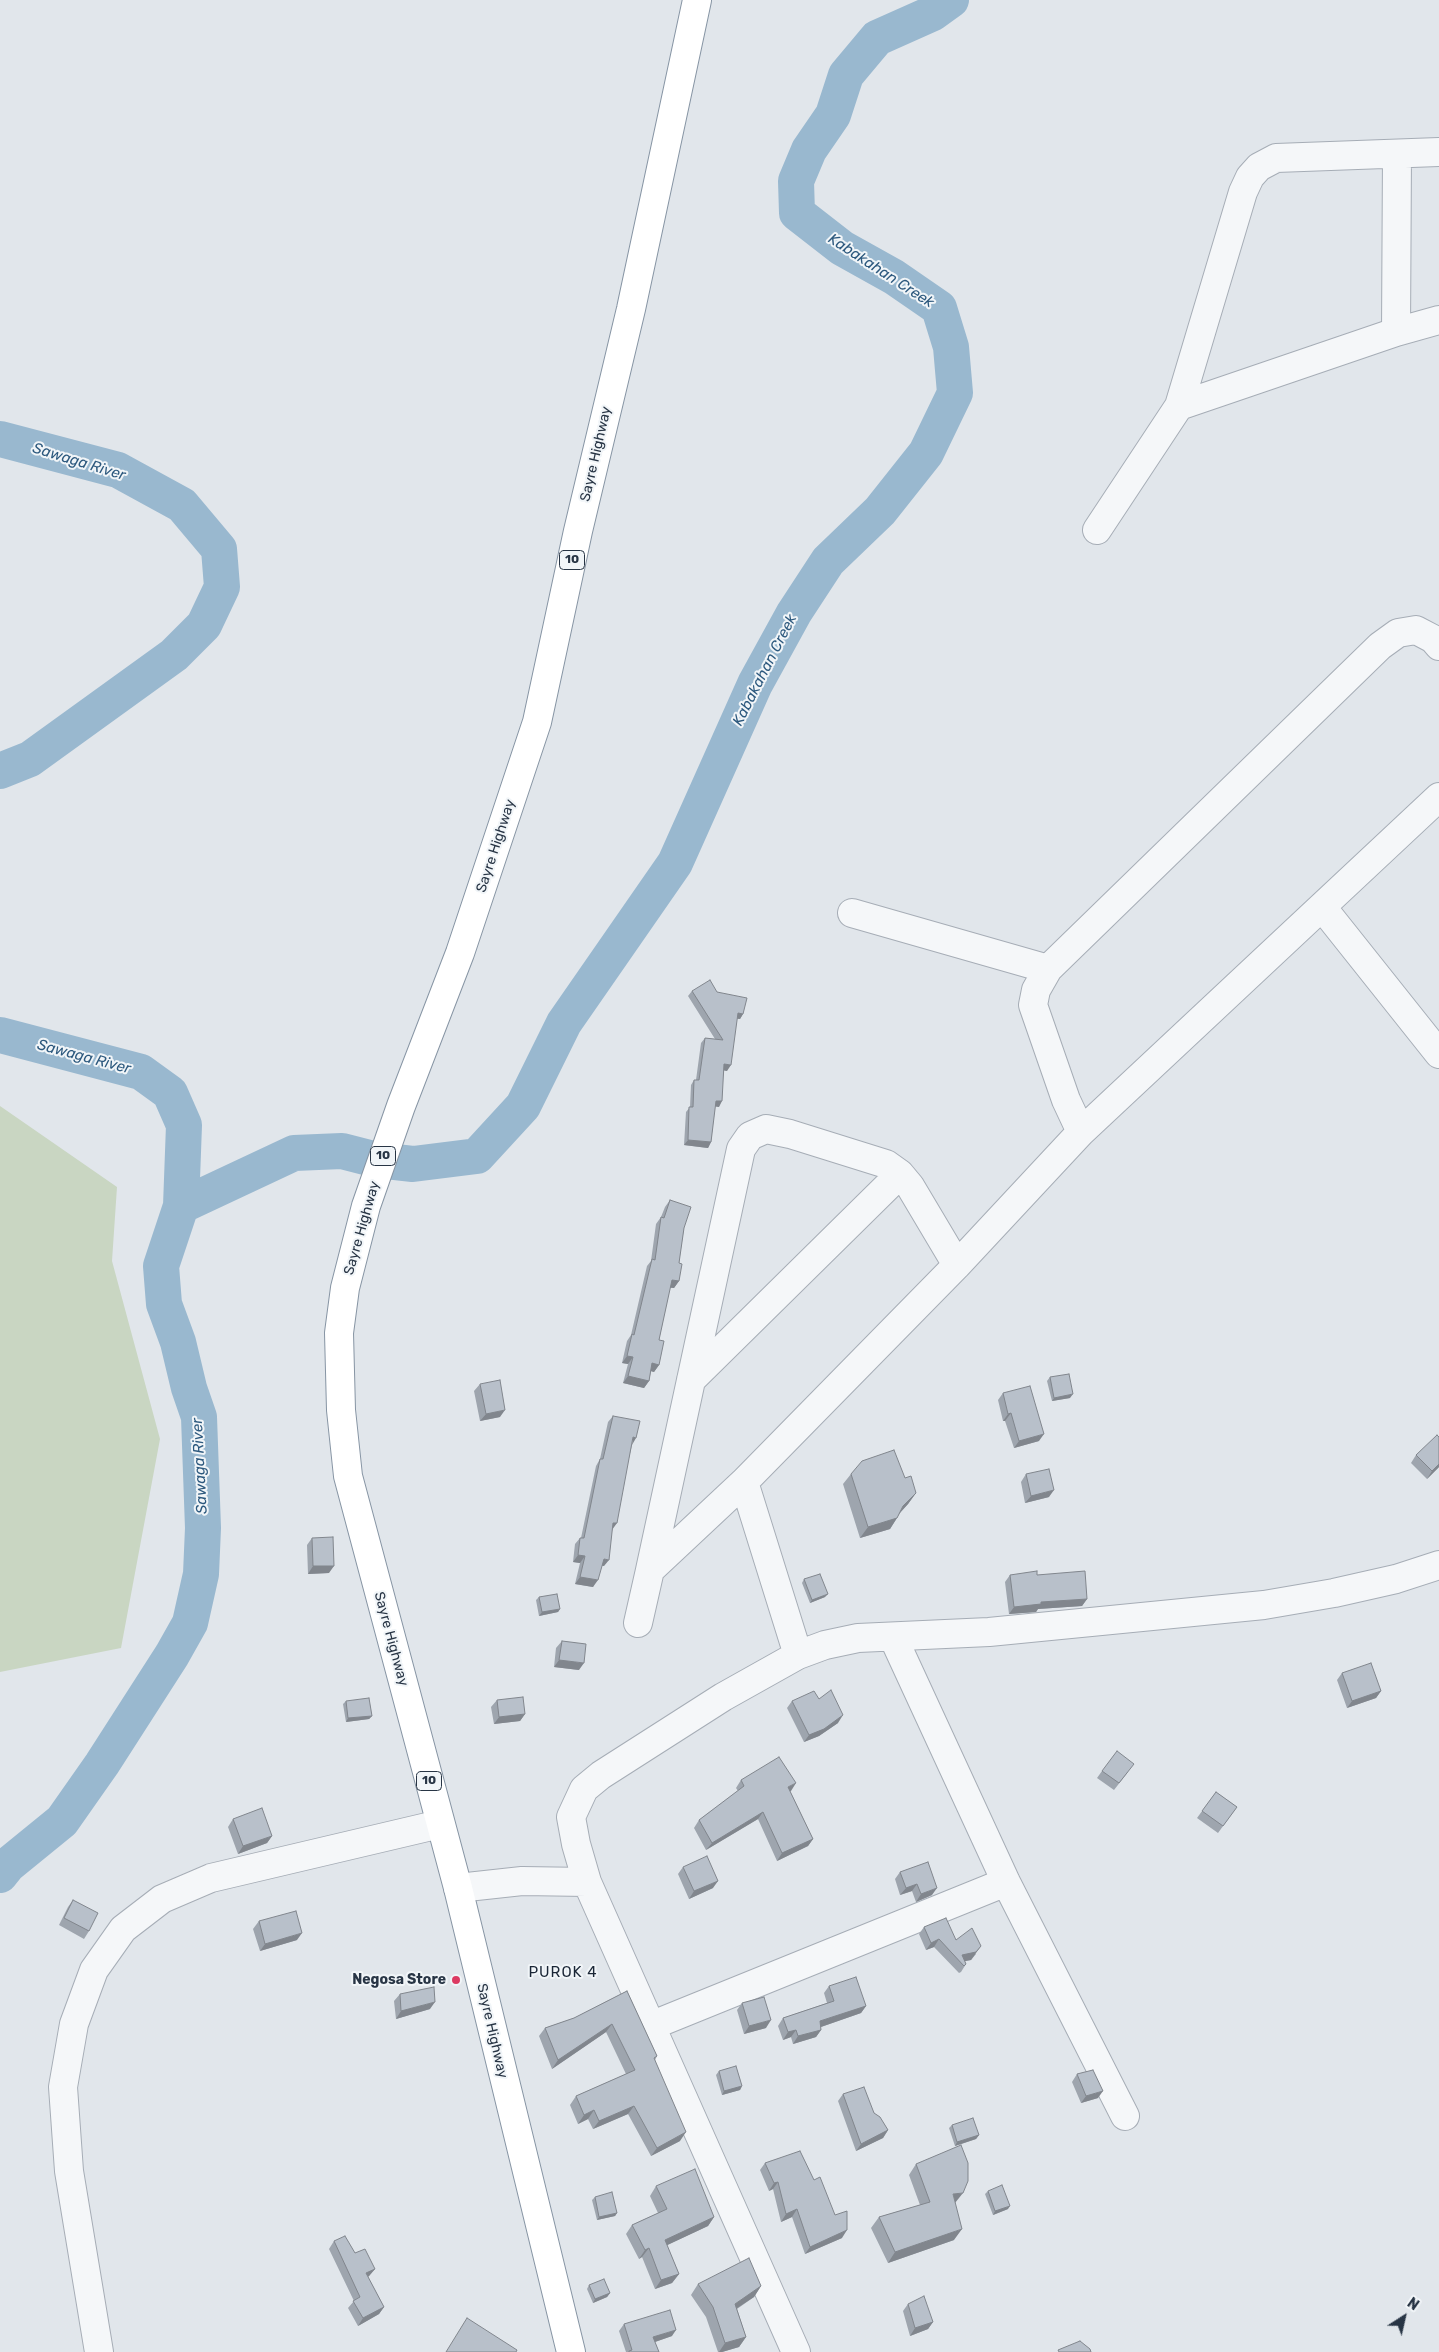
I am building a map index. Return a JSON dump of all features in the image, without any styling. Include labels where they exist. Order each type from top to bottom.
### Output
[{"type":"highway","name":"Sayre Highway","points":[[571,2352],[458,1888],[348,1476],[341,1410],[339,1334],[345,1288],[366,1206],[401,1106],[460,953],[537,722],[578,531],[631,309],[697,0]]},
{"type":"street","points":[[1097,530],[1179,406],[1243,192],[1250,177],[1259,167],[1276,158],[1439,152]]},
{"type":"street","points":[[1396,332],[1398,154]]},
{"type":"street","points":[[1179,406],[1396,332],[1439,320]]},
{"type":"street","points":[[1080,1132],[1066,1100],[1032,1005],[1036,990],[1048,969],[1380,646],[1398,633],[1416,630],[1434,638],[1439,646]]},
{"type":"street","points":[[650,1570],[744,1482],[957,1264],[1080,1132],[1439,797]]},
{"type":"street","points":[[1322,906],[1439,1054]]},
{"type":"street","points":[[852,913],[1048,969]]},
{"type":"street","points":[[638,1622],[740,1149],[750,1136],[766,1129],[790,1134],[886,1164],[900,1174],[910,1186],[957,1264]]},
{"type":"street","points":[[691,1380],[900,1174]]},
{"type":"street","points":[[744,1482],[798,1655]]},
{"type":"street","points":[[796,2352],[653,2025],[587,1882],[576,1844],[571,1817],[584,1789],[600,1775],[663,1734],[798,1655],[826,1644],[858,1638],[988,1632],[1264,1605],[1343,1591],[1396,1579],[1439,1565]]},
{"type":"street","points":[[893,1637],[1006,1882],[1125,2116]]},
{"type":"street","points":[[97,2339],[70,2171],[63,2087],[74,2024],[94,1970],[123,1929],[162,1899],[211,1878],[440,1824]]},
{"type":"street","points":[[458,1888],[522,1881],[587,1882]]},
{"type":"street","points":[[653,2025],[1006,1882]]},
{"type":"green space","points":[[0,1106],[117,1187],[112,1261],[160,1439],[121,1648],[0,1672]]},
{"type":"building","points":[[710,980],[717,992],[747,998],[743,1014],[738,1013],[731,1065],[724,1064],[722,1101],[716,1101],[711,1142],[688,1140],[689,1107],[693,1107],[694,1080],[699,1080],[705,1038],[723,1040],[692,991]]},
{"type":"building","points":[[670,1200],[691,1207],[684,1228],[679,1263],[682,1264],[679,1281],[672,1280],[659,1340],[664,1341],[659,1365],[652,1363],[649,1381],[628,1376],[633,1357],[627,1356],[632,1334],[634,1335],[652,1259],[655,1260],[661,1217],[664,1218]]},
{"type":"building","points":[[1069,1374],[1073,1394],[1054,1398],[1050,1377]]},
{"type":"building","points":[[500,1380],[505,1410],[486,1414],[480,1384]]},
{"type":"building","points":[[1030,1386],[1044,1434],[1019,1441],[1011,1413],[1008,1414],[1003,1393]]},
{"type":"building","points":[[613,1416],[640,1421],[636,1438],[633,1437],[617,1523],[613,1523],[609,1560],[604,1559],[598,1580],[580,1577],[585,1556],[578,1555],[580,1538],[584,1538],[600,1459],[603,1459]]},
{"type":"building","points":[[1437,1435],[1439,1437],[1439,1464],[1432,1471],[1416,1455]]},
{"type":"building","points":[[894,1450],[905,1478],[911,1476],[916,1493],[903,1506],[897,1518],[868,1527],[851,1474],[862,1461]]},
{"type":"building","points":[[1049,1469],[1054,1490],[1031,1496],[1026,1474]]},
{"type":"building","points":[[333,1537],[334,1566],[313,1566],[312,1538]]},
{"type":"building","points":[[1037,1571],[1037,1575],[1085,1571],[1087,1599],[1041,1602],[1041,1604],[1014,1607],[1010,1575]]},
{"type":"building","points":[[820,1574],[828,1594],[812,1600],[804,1579]]},
{"type":"building","points":[[557,1594],[560,1609],[542,1612],[539,1597]]},
{"type":"building","points":[[562,1641],[586,1644],[584,1663],[559,1660]]},
{"type":"building","points":[[1371,1663],[1381,1691],[1352,1701],[1342,1673]]},
{"type":"building","points":[[831,1690],[843,1715],[824,1729],[809,1735],[792,1701],[814,1691],[819,1699]]},
{"type":"building","points":[[523,1697],[525,1714],[499,1717],[497,1700]]},
{"type":"building","points":[[369,1698],[372,1716],[348,1718],[346,1701]]},
{"type":"building","points":[[1117,1751],[1134,1764],[1119,1783],[1102,1771]]},
{"type":"building","points":[[779,1757],[796,1783],[788,1787],[813,1839],[782,1853],[763,1812],[712,1843],[699,1820],[744,1786],[741,1780]]},
{"type":"building","points":[[1216,1792],[1237,1807],[1223,1826],[1202,1811]]},
{"type":"building","points":[[262,1808],[272,1836],[243,1846],[233,1819]]},
{"type":"building","points":[[707,1856],[718,1881],[694,1891],[683,1867]]},
{"type":"building","points":[[928,1862],[937,1888],[921,1894],[917,1884],[906,1888],[900,1872]]},
{"type":"building","points":[[73,1900],[98,1913],[89,1931],[64,1918]]},
{"type":"building","points":[[296,1911],[302,1933],[265,1944],[259,1921]]},
{"type":"building","points":[[946,1918],[956,1940],[972,1928],[981,1946],[976,1952],[962,1955],[966,1964],[964,1966],[939,1939],[931,1943],[924,1927]]},
{"type":"building","points":[[856,1977],[866,2006],[820,2021],[821,2030],[798,2036],[796,2030],[788,2032],[783,2018],[834,2001],[829,1986]]},
{"type":"building","points":[[434,1987],[435,2002],[401,2011],[400,1994]]},
{"type":"building","points":[[627,1991],[657,2056],[654,2058],[686,2132],[657,2148],[634,2106],[599,2121],[594,2110],[584,2115],[576,2096],[635,2070],[612,2024],[558,2060],[545,2028],[574,2018]]},
{"type":"building","points":[[764,1997],[771,2020],[749,2026],[742,2003]]},
{"type":"building","points":[[736,2066],[742,2086],[724,2091],[719,2071]]},
{"type":"building","points":[[1093,2070],[1103,2091],[1086,2096],[1077,2074]]},
{"type":"building","points":[[864,2087],[874,2113],[880,2117],[888,2130],[861,2144],[843,2094]]},
{"type":"building","points":[[973,2118],[979,2135],[957,2142],[952,2125]]},
{"type":"building","points":[[961,2145],[968,2163],[968,2181],[963,2193],[953,2194],[962,2229],[895,2252],[879,2217],[930,2202],[916,2164]]},
{"type":"building","points":[[800,2151],[814,2180],[820,2177],[835,2215],[847,2211],[847,2230],[810,2247],[797,2209],[786,2214],[778,2182],[774,2183],[765,2163]]},
{"type":"building","points":[[695,2169],[714,2217],[665,2240],[679,2274],[661,2280],[649,2248],[645,2250],[632,2225],[667,2209],[656,2186]]},
{"type":"building","points":[[1002,2185],[1010,2206],[995,2211],[988,2191]]},
{"type":"building","points":[[612,2192],[617,2213],[599,2217],[595,2197]]},
{"type":"building","points":[[345,2236],[355,2253],[365,2249],[375,2269],[366,2273],[384,2307],[363,2318],[353,2301],[360,2297],[334,2241]]},
{"type":"building","points":[[749,2258],[761,2286],[735,2304],[746,2337],[725,2343],[713,2307],[698,2284]]},
{"type":"building","points":[[604,2279],[610,2293],[595,2299],[589,2285]]},
{"type":"building","points":[[924,2296],[933,2322],[915,2328],[908,2304]]},
{"type":"building","points":[[670,2310],[676,2330],[653,2337],[659,2352],[629,2352],[632,2350],[624,2324]]},
{"type":"building","points":[[467,2318],[517,2350],[516,2352],[446,2352]]},
{"type":"building","points":[[1080,2341],[1091,2352],[1059,2352],[1058,2350]]},
{"type":"waterway","name":"Kabakahan Creek","points":[[181,1206],[294,1153],[342,1151],[377,1160],[413,1164],[477,1156],[523,1106],[564,1023],[675,863],[755,684],[794,613],[828,561],[880,511],[926,453],[955,393],[951,347],[939,308],[894,277],[842,248],[797,213],[796,181],[809,150],[833,115],[846,75],[877,38],[933,13],[951,0]]},
{"type":"waterway","name":"Sawaga River","points":[[0,439],[118,470],[182,505],[219,549],[222,587],[204,625],[174,655],[30,759],[0,771]]},
{"type":"waterway","name":"Sawaga River","points":[[0,1035],[141,1072],[170,1093],[184,1125],[181,1206],[161,1266],[164,1304],[178,1342],[189,1388],[199,1417],[203,1528],[201,1574],[190,1623],[172,1655],[102,1764],[62,1821],[8,1865],[0,1875]]},
{"type":"place","name":"Negosa Store","points":[[456,1980]]},
{"type":"district","name":"PUROK 4","points":[[563,1973]]}]
